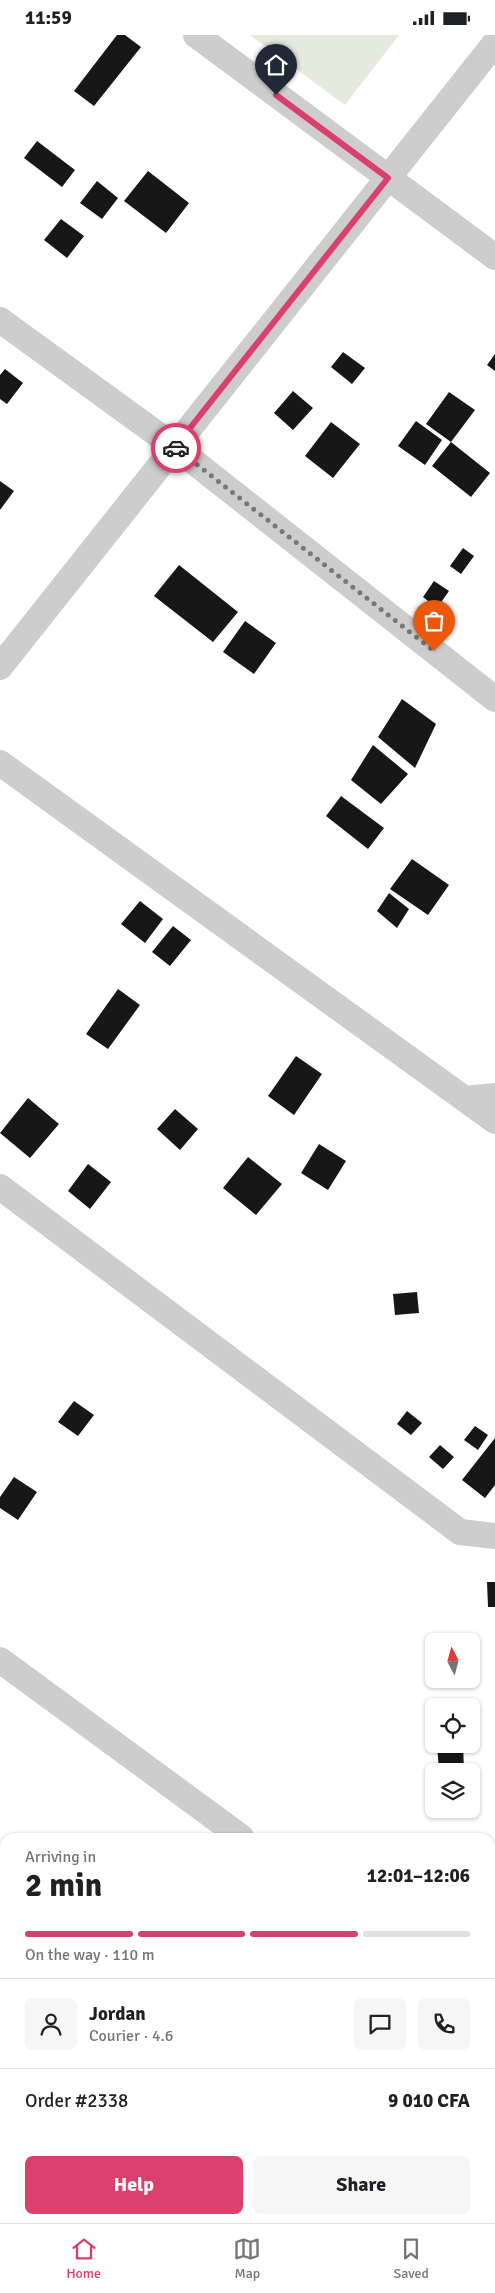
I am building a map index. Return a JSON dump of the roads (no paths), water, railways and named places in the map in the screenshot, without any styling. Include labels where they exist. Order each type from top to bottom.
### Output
[{"type":"street","points":[[196,35],[495,257]]},
{"type":"street","points":[[0,667],[495,43]]},
{"type":"street","points":[[0,320],[175,447],[495,699]]},
{"type":"street","points":[[0,763],[495,1121]]},
{"type":"street","points":[[465,1099],[495,1095]]},
{"type":"street","points":[[0,1187],[460,1532],[495,1536]]},
{"type":"street","points":[[0,1660],[236,1833]]}]
